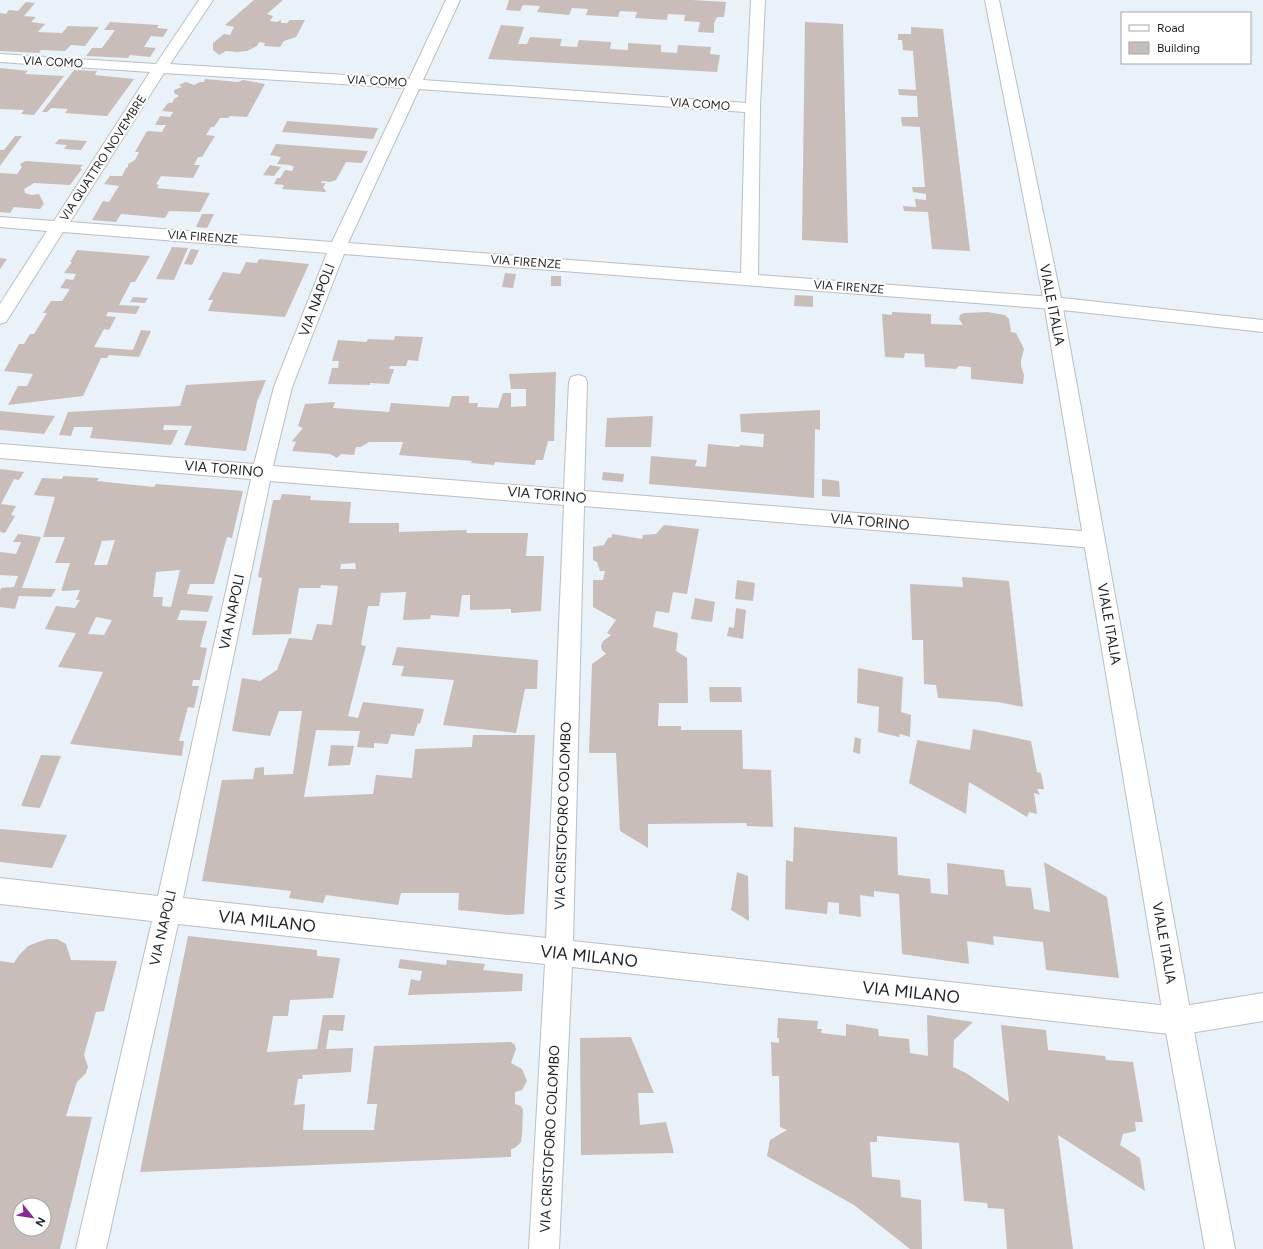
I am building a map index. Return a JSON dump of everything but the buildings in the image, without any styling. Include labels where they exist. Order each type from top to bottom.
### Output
[{"type":"street","name":"VIA QUATTRO NOVEMBRE","points":[[0,318],[160,68],[206,0]]},
{"type":"street","name":"VIA NAPOLI","points":[[91,1249],[168,910],[262,472],[283,387],[338,247],[453,0]]},
{"type":"street","points":[[749,279],[753,108],[758,0]]},
{"type":"street","name":"VIALE ITALIA","points":[[992,0],[1053,303],[1178,1021],[1220,1249]]},
{"type":"street","name":"VIA COMO","points":[[0,58],[414,84],[753,108]]},
{"type":"street","name":"VIA FIRENZE","points":[[0,222],[1053,303],[1263,326]]},
{"type":"street","name":"VIA CRISTOFORO COLOMBO","points":[[544,1249],[559,953],[578,382]]},
{"type":"street","name":"VIA TORINO","points":[[0,451],[1094,540]]},
{"type":"street","name":"VIA MILANO","points":[[0,891],[1178,1021],[1263,1007]]}]
